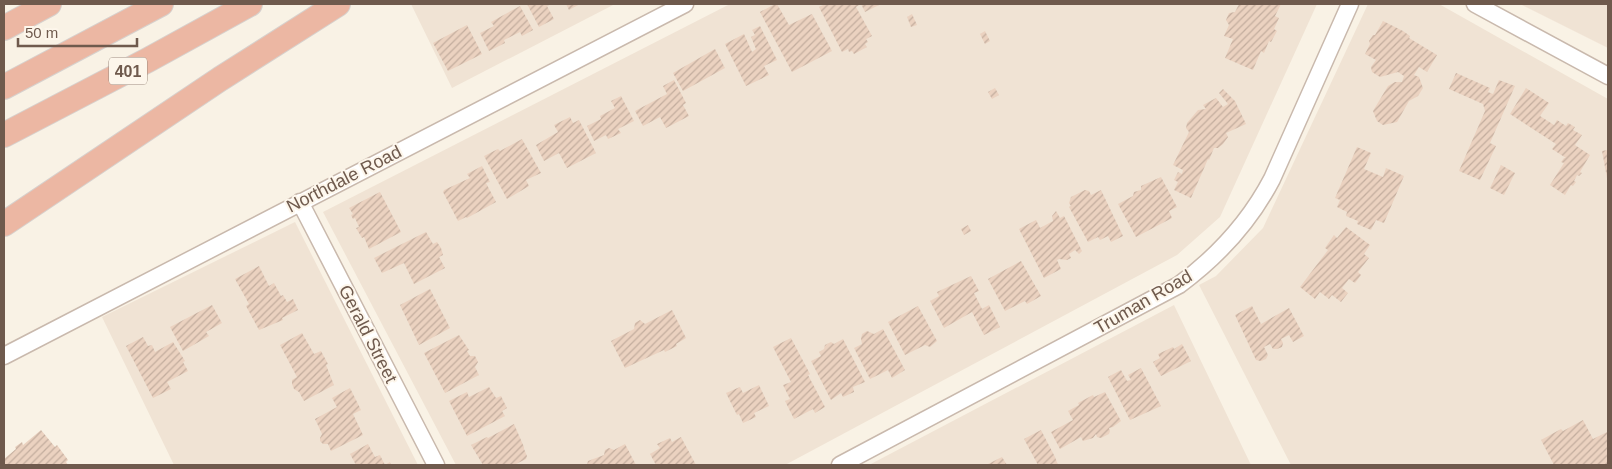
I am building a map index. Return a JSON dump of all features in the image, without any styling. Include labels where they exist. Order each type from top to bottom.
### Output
[{"type":"highway","points":[[4,28],[49,4]]},
{"type":"highway","name":"401","points":[[4,88],[161,4]]},
{"type":"highway","name":"401","points":[[4,136],[250,4]]},
{"type":"highway","points":[[4,224],[220,79],[338,4]]},
{"type":"highway","points":[[4,146],[148,60]]},
{"type":"street","name":"Northdale Road","points":[[4,356],[686,4]]},
{"type":"street","name":"Truman Road","points":[[840,465],[1177,286],[1200,269],[1245,222],[1262,198],[1350,4]]},
{"type":"street","points":[[1476,4],[1608,76]]},
{"type":"street","name":"Gerald Street","points":[[300,202],[436,465]]},
{"type":"shaded area","points":[[411,4],[615,4],[452,88]]},
{"type":"shaded area","points":[[730,4],[1317,4],[1220,217],[1177,255],[785,465],[456,465],[323,212]]},
{"type":"shaded area","points":[[1368,4],[1439,4],[1608,99],[1608,465],[1291,465],[1199,285],[1216,276],[1263,228]]},
{"type":"shaded area","points":[[1520,4],[1608,4],[1608,48]]},
{"type":"shaded area","points":[[295,222],[418,465],[174,465],[102,317]]},
{"type":"shaded area","points":[[1174,305],[1251,465],[869,465]]},
{"type":"building","points":[[527,4],[551,4],[547,6],[554,19],[539,27]]},
{"type":"building","points":[[566,4],[580,4],[569,10]]},
{"type":"building","points":[[777,4],[789,25],[812,14],[832,51],[792,72],[760,12]]},
{"type":"building","points":[[825,4],[861,4],[856,7],[872,36],[866,39],[868,42],[865,44],[867,47],[854,54],[852,51],[849,52],[848,49],[842,52],[819,7]]},
{"type":"building","points":[[861,4],[881,4],[865,12]]},
{"type":"building","points":[[1239,4],[1281,4],[1275,16],[1279,18],[1274,29],[1277,31],[1271,42],[1269,41],[1264,53],[1261,51],[1253,70],[1225,58],[1233,39],[1224,36],[1229,25],[1226,20],[1229,13],[1235,12]]},
{"type":"building","points":[[520,6],[533,30],[522,36],[520,32],[504,40],[505,43],[489,51],[480,33],[494,26],[491,22]]},
{"type":"building","points":[[912,14],[917,25],[911,27],[907,17]]},
{"type":"building","points":[[1383,21],[1403,31],[1410,36],[1409,38],[1437,55],[1427,72],[1419,67],[1414,75],[1419,77],[1423,88],[1418,96],[1409,101],[1397,122],[1383,125],[1377,121],[1373,111],[1388,86],[1395,82],[1402,82],[1404,76],[1398,72],[1380,77],[1372,72],[1371,67],[1376,60],[1365,54],[1370,44],[1369,41]]},
{"type":"building","points":[[467,25],[482,54],[448,71],[433,43]]},
{"type":"building","points":[[760,26],[777,60],[764,66],[769,75],[746,86],[725,44],[744,34],[752,52],[756,49],[751,37],[755,35],[752,30]]},
{"type":"building","points":[[985,31],[990,41],[985,44],[980,34]]},
{"type":"building","points":[[715,49],[725,68],[683,91],[673,73]]},
{"type":"building","points":[[1456,73],[1490,88],[1488,92],[1493,94],[1499,80],[1515,86],[1490,143],[1496,146],[1480,180],[1459,171],[1485,111],[1483,104],[1449,89]]},
{"type":"building","points":[[674,80],[686,103],[683,105],[689,116],[666,128],[660,117],[643,126],[635,111],[667,94],[663,86]]},
{"type":"building","points":[[995,88],[999,95],[992,99],[988,92]]},
{"type":"building","points":[[1526,88],[1549,103],[1540,116],[1554,125],[1557,120],[1566,126],[1568,123],[1575,127],[1573,130],[1582,135],[1575,145],[1590,155],[1580,172],[1582,173],[1579,176],[1577,175],[1574,181],[1576,182],[1573,186],[1571,185],[1565,195],[1550,185],[1564,163],[1561,162],[1566,158],[1552,149],[1556,144],[1510,114]]},
{"type":"building","points":[[1223,89],[1235,101],[1246,124],[1226,133],[1228,137],[1223,144],[1218,148],[1214,148],[1191,198],[1174,190],[1178,182],[1174,180],[1178,172],[1182,174],[1183,170],[1173,165],[1189,132],[1186,128],[1187,123],[1198,110],[1206,109],[1203,105],[1216,98],[1223,107],[1228,104],[1219,93]]},
{"type":"building","points":[[621,96],[634,121],[618,129],[621,133],[608,139],[606,135],[594,141],[587,126],[601,119],[600,116],[615,108],[611,101]]},
{"type":"building","points":[[570,117],[573,123],[579,120],[596,153],[567,168],[559,153],[544,161],[536,145],[558,132],[554,125]]},
{"type":"building","points":[[522,139],[541,173],[526,180],[529,186],[507,199],[484,156],[498,149],[500,151]]},
{"type":"building","points":[[1357,147],[1371,153],[1364,169],[1383,177],[1386,168],[1404,176],[1384,223],[1376,220],[1371,230],[1357,224],[1358,221],[1346,216],[1347,212],[1337,207],[1340,200],[1335,198]]},
{"type":"building","points":[[1608,150],[1608,178],[1607,178],[1602,151]]},
{"type":"building","points":[[1501,165],[1515,173],[1504,195],[1490,188]]},
{"type":"building","points":[[482,166],[490,182],[486,183],[496,202],[458,221],[443,192],[470,178],[467,174]]},
{"type":"building","points":[[1161,177],[1177,207],[1169,211],[1172,218],[1136,237],[1118,204],[1133,196],[1134,192],[1141,190],[1141,186]]},
{"type":"building","points":[[1085,190],[1089,191],[1091,195],[1101,190],[1123,236],[1111,242],[1108,236],[1100,240],[1098,237],[1088,242],[1069,207],[1071,206],[1069,203],[1071,197]]},
{"type":"building","points":[[380,192],[401,232],[369,249],[364,237],[362,238],[356,228],[359,227],[355,218],[353,219],[351,215],[353,214],[349,208]]},
{"type":"building","points":[[1056,211],[1060,218],[1064,216],[1082,251],[1079,254],[1075,250],[1069,254],[1071,258],[1067,260],[1057,260],[1061,269],[1044,278],[1019,229],[1036,220],[1040,228],[1053,221],[1052,216]]},
{"type":"building","points":[[968,225],[971,231],[964,235],[961,229]]},
{"type":"building","points":[[1346,227],[1370,245],[1364,254],[1369,258],[1358,272],[1361,275],[1355,283],[1349,279],[1342,288],[1348,293],[1341,302],[1332,295],[1329,299],[1320,292],[1315,299],[1300,287],[1328,250],[1325,248],[1334,235],[1337,238]]},
{"type":"building","points":[[426,232],[433,244],[437,242],[441,248],[443,255],[439,257],[445,268],[414,284],[404,263],[382,273],[374,258]]},
{"type":"building","points":[[1021,261],[1041,296],[1027,304],[1025,301],[1005,311],[988,279]]},
{"type":"building","points":[[259,266],[269,286],[274,283],[281,296],[283,295],[287,302],[293,299],[298,310],[282,318],[283,320],[259,330],[246,306],[249,304],[235,279]]},
{"type":"building","points":[[971,276],[979,291],[974,293],[982,309],[989,305],[1000,327],[984,335],[972,312],[944,328],[930,301],[939,296],[937,292]]},
{"type":"building","points":[[430,289],[450,328],[419,345],[400,305]]},
{"type":"building","points":[[212,305],[222,323],[206,332],[209,336],[183,351],[170,327]]},
{"type":"building","points":[[918,306],[937,341],[930,347],[925,345],[905,355],[888,322]]},
{"type":"building","points":[[1252,306],[1261,324],[1289,308],[1304,336],[1293,342],[1289,335],[1281,339],[1282,347],[1277,349],[1273,349],[1270,344],[1264,347],[1268,355],[1266,359],[1256,360],[1235,315]]},
{"type":"building","points":[[672,310],[686,338],[676,344],[677,346],[665,352],[664,350],[625,368],[611,341],[634,329],[635,323],[640,320],[645,324]]},
{"type":"building","points":[[883,329],[905,370],[892,378],[888,370],[870,379],[854,348],[862,344],[862,334],[867,331],[874,334]]},
{"type":"building","points":[[302,333],[314,354],[321,351],[328,364],[326,365],[334,385],[304,401],[299,392],[294,389],[292,380],[297,377],[280,345]]},
{"type":"building","points":[[459,335],[469,350],[467,351],[470,356],[475,356],[478,362],[475,367],[479,375],[445,393],[424,353]]},
{"type":"building","points":[[143,337],[148,346],[152,345],[155,352],[173,342],[185,361],[183,362],[188,371],[167,382],[171,389],[153,398],[126,346]]},
{"type":"building","points":[[791,338],[825,407],[815,413],[813,409],[794,419],[785,401],[790,399],[783,385],[791,382],[773,347]]},
{"type":"building","points":[[843,339],[865,382],[853,387],[854,392],[843,397],[841,393],[831,400],[811,361],[821,356],[819,352],[824,349],[825,345],[831,342],[834,344]]},
{"type":"building","points":[[1182,344],[1191,361],[1161,376],[1153,362],[1160,358],[1158,354],[1173,347],[1174,349]]},
{"type":"building","points":[[1141,368],[1161,406],[1130,420],[1108,377],[1121,370],[1127,381],[1131,380],[1128,375]]},
{"type":"building","points":[[759,385],[769,406],[754,413],[756,417],[743,423],[726,393],[740,387],[743,393]]},
{"type":"building","points":[[489,387],[496,398],[501,396],[507,408],[502,411],[505,416],[467,436],[449,401],[467,392],[469,397]]},
{"type":"building","points":[[350,388],[361,410],[353,414],[363,435],[331,451],[328,444],[323,444],[320,441],[322,434],[315,419],[337,407],[332,398]]},
{"type":"building","points":[[1105,392],[1121,421],[1109,428],[1109,434],[1101,438],[1097,437],[1096,434],[1093,438],[1083,441],[1081,437],[1060,449],[1051,432],[1073,420],[1068,411],[1079,405],[1078,403],[1093,395],[1094,397]]},
{"type":"building","points":[[1583,420],[1593,439],[1607,432],[1608,465],[1554,465],[1541,440]]},
{"type":"building","points":[[514,424],[524,447],[526,459],[514,465],[483,465],[471,445]]},
{"type":"building","points":[[41,430],[55,447],[57,445],[68,460],[66,462],[68,465],[4,465],[4,459],[16,449],[15,447],[22,442],[23,445]]},
{"type":"building","points":[[1041,430],[1058,465],[1038,465],[1024,439]]},
{"type":"building","points":[[681,437],[696,465],[656,465],[650,454],[660,448],[657,444],[670,438],[672,442]]},
{"type":"building","points":[[368,444],[375,457],[380,455],[385,465],[356,465],[350,454]]},
{"type":"building","points":[[625,444],[636,465],[587,465],[588,461],[604,455],[605,450],[609,448],[614,450]]},
{"type":"building","points":[[1002,457],[1007,465],[986,465]]}]
